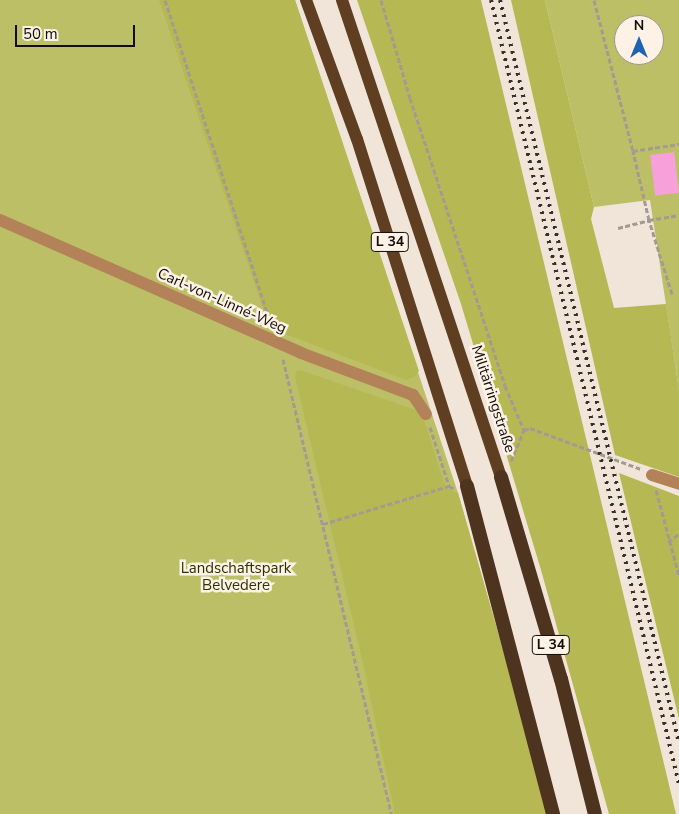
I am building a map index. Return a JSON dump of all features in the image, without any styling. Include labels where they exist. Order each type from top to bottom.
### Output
[{"type":"highway","name":"Militärringstraße","points":[[501,477],[561,679],[595,814]]},
{"type":"highway","name":"L 34","points":[[467,486],[553,814]]},
{"type":"main road","name":"L 34","points":[[306,0],[357,139],[467,486]]},
{"type":"main road","name":"Militärringstraße","points":[[342,0],[501,477]]},
{"type":"street","name":"Carl-von-Linné-Weg","points":[[0,220],[277,342],[413,395],[426,414]]},
{"type":"street","points":[[652,475],[679,484]]},
{"type":"path","points":[[165,0],[277,342],[323,524],[391,814]]},
{"type":"path","points":[[382,0],[410,98],[496,358],[524,430]]},
{"type":"path","points":[[594,0],[649,220],[672,294]]},
{"type":"path","points":[[633,151],[679,144]]},
{"type":"path","points":[[618,228],[679,215]]},
{"type":"path","points":[[530,428],[652,475],[668,542],[679,575]]},
{"type":"path","points":[[323,524],[449,486]]},
{"type":"path","points":[[668,542],[679,534]]},
{"type":"green space","name":"Landschaftspark Belvedere","points":[[0,0],[295,0],[458,493],[550,814],[0,814]]},
{"type":"green space","points":[[545,0],[679,0],[679,390],[650,200],[594,207]]},
{"type":"shaded area","points":[[159,0],[295,0],[419,371],[414,377],[406,380],[280,332],[272,335]]},
{"type":"shaded area","points":[[357,0],[481,0],[676,814],[609,814],[541,570],[461,304]]},
{"type":"shaded area","points":[[511,0],[545,0],[594,207],[591,219],[614,308],[666,304],[679,390],[679,477],[615,455]]},
{"type":"shaded area","points":[[300,370],[416,410],[425,423],[446,488],[458,493],[550,814],[395,814],[362,659],[295,377],[296,371]]},
{"type":"shaded area","points":[[619,473],[679,496],[679,719]]},
{"type":"building","points":[[674,152],[679,193],[655,196],[650,155]]},
{"type":"railway","points":[[491,0],[679,784]]},
{"type":"railway","points":[[500,0],[679,743]]}]
